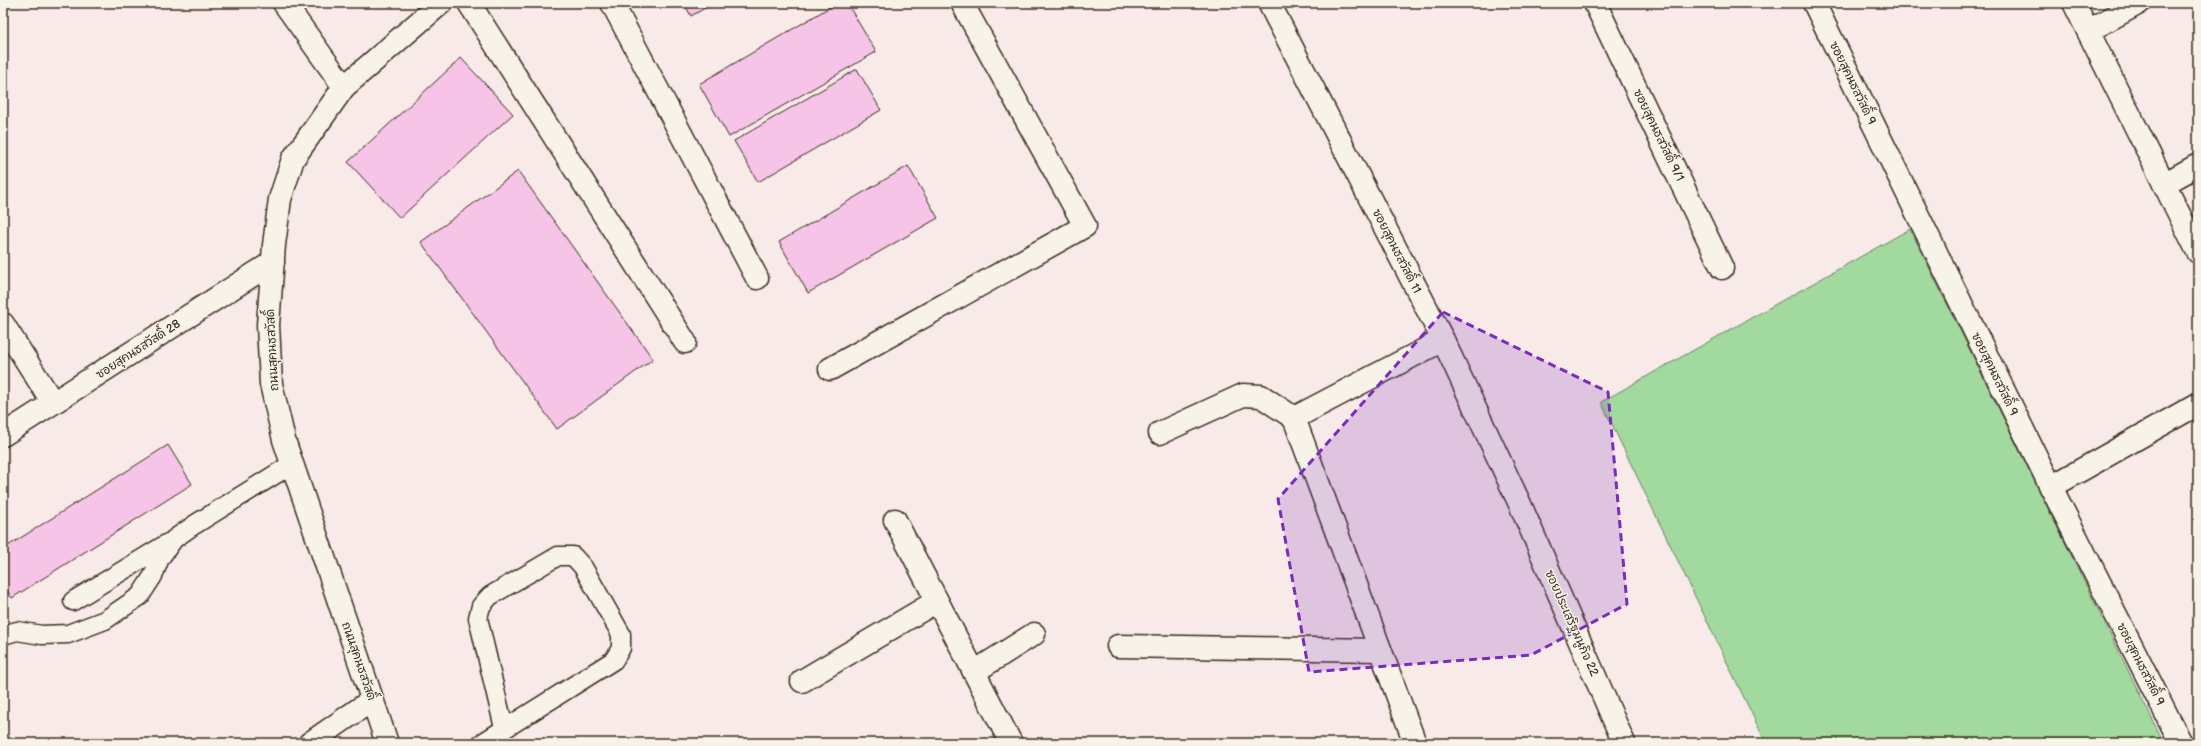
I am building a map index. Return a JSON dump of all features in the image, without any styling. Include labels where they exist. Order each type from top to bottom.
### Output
[{"type":"street","points":[[284,3],[344,87]]},
{"type":"street","name":"ถนนสุคนธสวัสดิ์","points":[[387,743],[284,440],[271,384],[268,325],[280,199],[293,159],[344,87],[441,3]]},
{"type":"street","points":[[469,3],[685,342]]},
{"type":"street","points":[[612,3],[756,278]]},
{"type":"street","points":[[830,369],[1084,226],[962,3]]},
{"type":"street","name":"ซอยสุคนธสวัสดิ์ 11","points":[[1269,3],[1443,340],[1519,502]]},
{"type":"street","name":"ซอยสุคนธสวัสดิ์ 9/1","points":[[1595,3],[1722,268]]},
{"type":"street","name":"ซอยสุคนธสวัสดิ์ 9","points":[[1814,3],[2051,487],[2181,743]]},
{"type":"street","points":[[2074,3],[2198,252]]},
{"type":"street","points":[[2088,31],[2139,3]]},
{"type":"street","points":[[2164,184],[2198,165]]},
{"type":"street","name":"ซอยสุคนธสวัสดิ์ 28","points":[[3,435],[273,262]]},
{"type":"street","points":[[3,324],[53,404]]},
{"type":"street","points":[[1294,418],[1443,340]]},
{"type":"street","points":[[1160,433],[1243,395],[1261,396],[1294,418],[1415,743]]},
{"type":"street","points":[[2051,487],[2198,404]]},
{"type":"street","name":"ซอยประเสริฐมนูกิจ 22","points":[[1519,502],[1624,743]]},
{"type":"street","points":[[895,520],[1012,743]]},
{"type":"street","points":[[802,681],[937,601]]},
{"type":"street","points":[[974,672],[1034,634]]},
{"type":"street","points":[[1118,646],[1380,650]]},
{"type":"street","points":[[310,743],[372,700]]},
{"type":"lane","points":[[73,601],[292,464]]},
{"type":"lane","points":[[3,635],[17,631],[42,635],[68,634],[105,620],[140,596],[153,576],[160,558],[174,539]]},
{"type":"lane","points":[[482,743],[614,660],[621,648],[621,634],[583,567],[573,556],[558,556],[490,596],[480,606],[478,618],[504,728]]},
{"type":"highlighted area","points":[[1443,312],[1608,392],[1627,604],[1531,655],[1309,672],[1278,499]]},
{"type":"green space","points":[[1910,229],[2164,743],[1766,743],[1601,402]]},
{"type":"building","points":[[684,3],[714,3],[691,16]]},
{"type":"building","points":[[837,3],[847,3],[876,52],[729,137],[699,84]]},
{"type":"building","points":[[461,58],[513,114],[400,218],[348,162]]},
{"type":"building","points":[[857,69],[881,110],[758,182],[734,141]]},
{"type":"building","points":[[908,166],[938,218],[808,293],[779,242]]},
{"type":"building","points":[[518,171],[653,359],[557,429],[421,242]]},
{"type":"building","points":[[168,445],[192,484],[12,598],[3,584],[3,549]]}]
